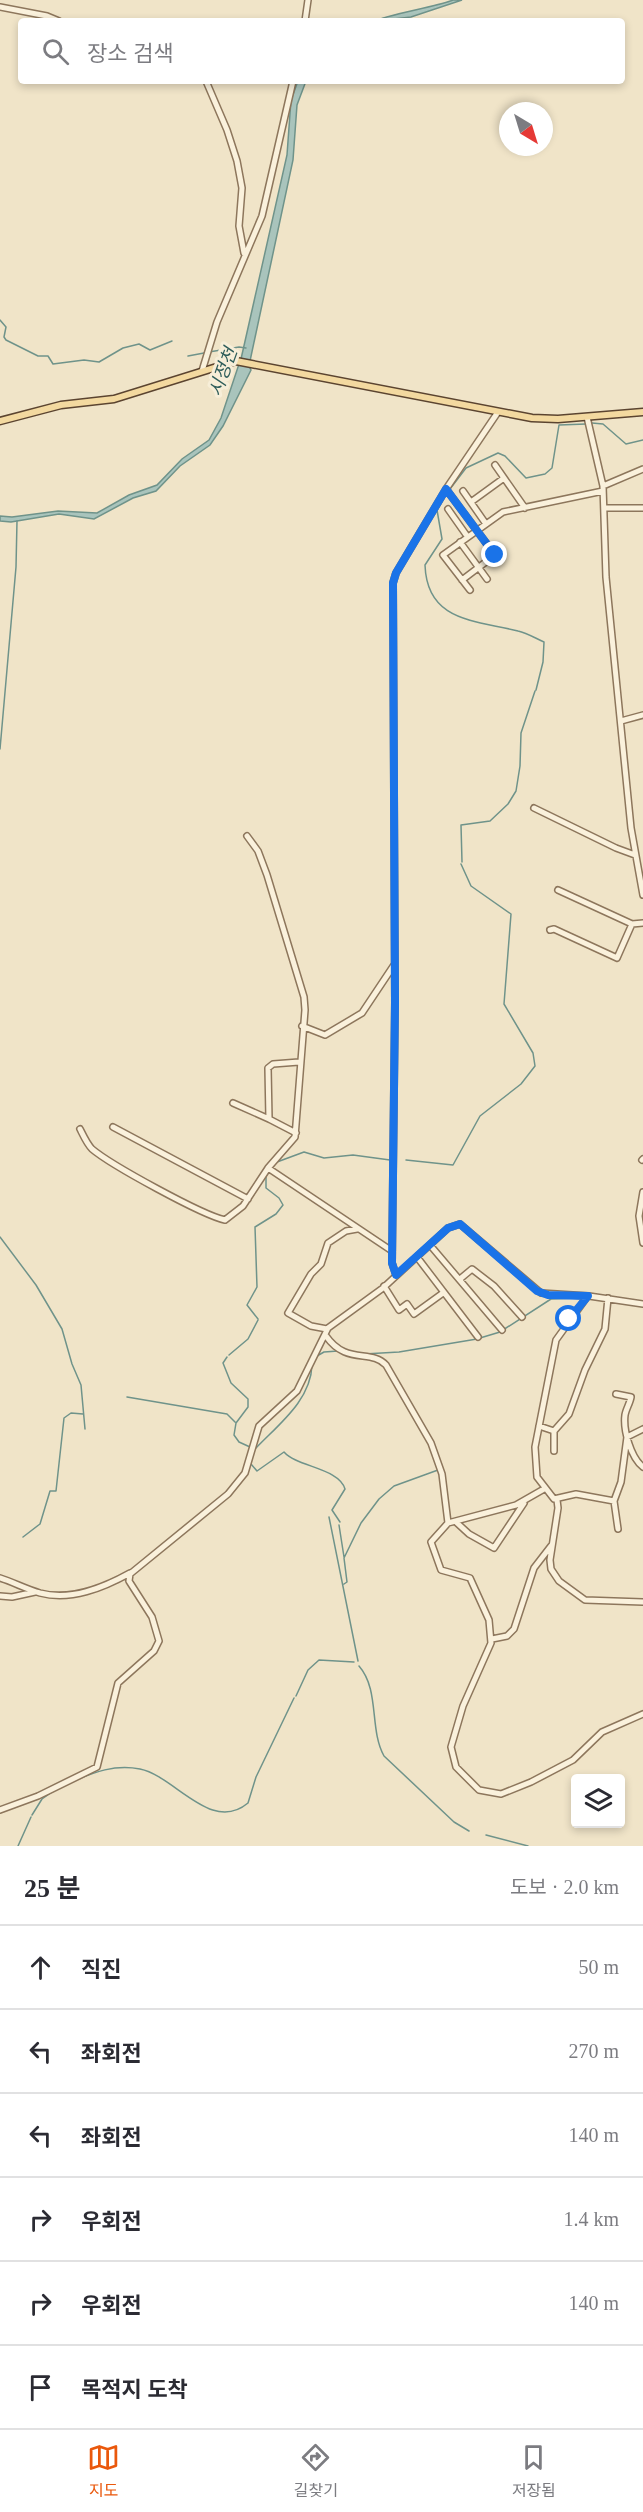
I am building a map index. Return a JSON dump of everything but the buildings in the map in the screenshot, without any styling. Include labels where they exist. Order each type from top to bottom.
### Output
[{"type":"main road","points":[[0,421],[61,405],[114,399],[238,361],[540,419],[643,412]]},
{"type":"street","points":[[305,18],[308,0]]},
{"type":"street","points":[[0,7],[51,18]]},
{"type":"street","points":[[207,84],[227,130],[237,161],[242,189],[239,226],[245,255]]},
{"type":"street","points":[[202,371],[217,322],[260,223],[292,84]]},
{"type":"street","points":[[396,1275],[392,1267],[393,583],[396,573],[446,489],[498,412]]},
{"type":"street","points":[[587,417],[603,488],[606,577],[635,855],[643,895]]},
{"type":"street","points":[[495,465],[525,508]]},
{"type":"street","points":[[470,590],[443,555],[467,536],[503,512],[603,488],[643,469]]},
{"type":"street","points":[[471,502],[504,478]]},
{"type":"street","points":[[446,489],[495,555],[462,580]]},
{"type":"street","points":[[463,491],[486,524]]},
{"type":"street","points":[[448,508],[467,536]]},
{"type":"street","points":[[604,508],[643,508]]},
{"type":"street","points":[[460,542],[487,579]]},
{"type":"street","points":[[621,721],[643,715]]},
{"type":"street","points":[[534,808],[635,855]]},
{"type":"street","points":[[80,1129],[89,1146],[105,1158],[219,1218],[228,1218],[248,1199],[268,1168],[297,1133],[299,1062],[305,1004],[261,858],[247,836]]},
{"type":"street","points":[[558,890],[632,924],[643,923]]},
{"type":"street","points":[[550,930],[617,958],[632,924]]},
{"type":"street","points":[[302,1026],[326,1035],[359,1016],[394,965]]},
{"type":"street","points":[[269,1119],[270,1064],[299,1062]]},
{"type":"street","points":[[233,1103],[297,1133]]},
{"type":"street","points":[[113,1127],[248,1199]]},
{"type":"street","points":[[268,1168],[392,1251]]},
{"type":"street","points":[[643,1192],[639,1216],[643,1243]]},
{"type":"street","points":[[0,1578],[37,1592],[57,1595],[86,1592],[131,1572],[235,1487],[245,1473],[252,1443],[259,1426],[297,1391],[327,1333],[451,1226],[460,1224],[537,1291],[548,1295],[588,1296],[643,1304]]},
{"type":"street","points":[[357,1228],[346,1231],[328,1243],[321,1264],[311,1274],[288,1313],[327,1333],[345,1354],[378,1359],[386,1365],[431,1443],[442,1474],[448,1523]]},
{"type":"street","points":[[430,1245],[502,1330]]},
{"type":"street","points":[[417,1257],[478,1337]]},
{"type":"street","points":[[460,1279],[472,1269],[494,1286],[522,1317]]},
{"type":"street","points":[[384,1286],[399,1310],[407,1304],[414,1314],[443,1293]]},
{"type":"street","points":[[588,1296],[556,1337],[539,1426],[534,1466],[544,1489],[556,1500],[558,1508],[550,1560],[553,1572],[578,1597],[609,1603],[643,1602]]},
{"type":"street","points":[[554,1451],[554,1431],[569,1414],[585,1370],[605,1329],[609,1298]]},
{"type":"street","points":[[616,1394],[631,1397],[625,1418],[627,1437],[634,1461],[643,1467]]},
{"type":"street","points":[[539,1426],[554,1431]]},
{"type":"street","points":[[627,1437],[643,1429]]},
{"type":"street","points":[[618,1529],[614,1501],[621,1482],[627,1437]]},
{"type":"street","points":[[544,1489],[525,1502],[448,1523],[431,1542],[436,1560],[444,1572],[470,1578],[488,1618],[492,1638],[488,1652],[463,1706],[450,1744],[456,1767],[482,1792],[504,1794],[573,1760],[602,1732],[643,1714]]},
{"type":"street","points":[[556,1500],[576,1494],[614,1501]]},
{"type":"street","points":[[456,1522],[469,1534],[494,1548],[525,1502]]},
{"type":"street","points":[[492,1638],[507,1636],[514,1629],[534,1568],[552,1545]]},
{"type":"street","points":[[0,1810],[30,1800],[97,1767],[118,1683],[154,1651],[159,1641],[152,1617],[129,1581],[131,1572]]},
{"type":"street","points":[[0,1596],[12,1598],[37,1592]]},
{"type":"water","points":[[462,0],[411,17],[383,18],[388,16]]},
{"type":"water","points":[[297,84],[305,84],[297,105],[293,160],[250,361],[241,359],[287,155],[291,100]]},
{"type":"water","points":[[239,364],[249,366],[251,370],[223,426],[210,445],[180,466],[156,491],[133,498],[94,519],[59,514],[11,522],[0,521],[0,516],[12,517],[58,511],[97,513],[129,495],[157,485],[182,459],[209,440],[221,418]]},
{"type":"waterway","points":[[0,320],[6,327],[4,337],[6,340],[38,356],[48,356],[53,364],[84,360],[99,362],[123,348],[139,344],[150,350],[172,341]]},
{"type":"waterway","name":"시정천","points":[[209,352],[246,348]]},
{"type":"waterway","points":[[188,356],[204,353]]},
{"type":"waterway","points":[[592,423],[603,424],[626,444],[643,440]]},
{"type":"waterway","points":[[450,489],[466,468],[498,453],[505,456],[526,478],[545,474],[552,468],[559,425],[586,424]]},
{"type":"waterway","points":[[447,493],[437,510],[442,539],[425,565],[428,584],[434,598],[456,615],[521,632],[544,642],[543,662],[536,690]]},
{"type":"waterway","points":[[0,749],[16,567],[17,521]]},
{"type":"waterway","points":[[462,862],[461,825],[490,821],[508,804],[516,791],[520,766],[521,733],[535,691]]},
{"type":"waterway","points":[[406,1160],[453,1165],[480,1116],[521,1084],[535,1066],[533,1053],[504,1004],[511,914],[471,886],[461,864]]},
{"type":"waterway","points":[[277,1162],[304,1152],[324,1158],[353,1155],[390,1160]]},
{"type":"waterway","points":[[258,1319],[247,1305],[257,1287],[255,1227],[276,1214],[283,1205],[279,1198],[266,1188],[266,1177]]},
{"type":"waterway","points":[[0,1237],[36,1285],[62,1329],[81,1385],[85,1429]]},
{"type":"waterway","points":[[503,1330],[551,1299],[576,1298]]},
{"type":"waterway","points":[[229,1355],[248,1339],[258,1320]]},
{"type":"waterway","points":[[480,1338],[500,1332]]},
{"type":"waterway","points":[[364,1354],[399,1352],[477,1339]]},
{"type":"waterway","points":[[317,1356],[324,1352],[338,1351]]},
{"type":"waterway","points":[[227,1357],[223,1363],[231,1383],[248,1399],[248,1407],[236,1423],[234,1435],[239,1442],[250,1447]]},
{"type":"waterway","points":[[256,1448],[300,1400],[310,1378],[312,1365]]},
{"type":"waterway","points":[[127,1397],[227,1414],[235,1422]]},
{"type":"waterway","points":[[23,1537],[40,1524],[50,1491],[56,1491],[64,1418],[71,1413],[83,1414]]},
{"type":"waterway","points":[[251,1464],[257,1471],[284,1452],[298,1461],[335,1476],[345,1489],[332,1510],[340,1522]]},
{"type":"waterway","points":[[344,1584],[347,1582],[344,1558],[361,1523],[379,1499],[394,1486],[438,1470]]},
{"type":"waterway","points":[[329,1517],[358,1661]]},
{"type":"waterway","points":[[339,1525],[344,1557]]},
{"type":"waterway","points":[[296,1696],[308,1670],[319,1660],[354,1662]]},
{"type":"waterway","points":[[359,1666],[370,1686],[379,1745],[384,1756],[454,1822],[469,1831]]},
{"type":"waterway","points":[[72,1782],[105,1770],[140,1769],[153,1774],[207,1808],[220,1812],[234,1811],[248,1803],[256,1777],[294,1698]]},
{"type":"waterway","points":[[32,1815],[42,1799],[52,1792]]},
{"type":"waterway","points":[[18,1846],[31,1817]]},
{"type":"waterway","points":[[486,1835],[528,1846]]},
{"type":"route","points":[[495,555],[446,489],[396,573],[393,583],[395,1002],[392,1267],[396,1275],[448,1228],[460,1224],[537,1291],[548,1295],[588,1296],[569,1319]]}]
